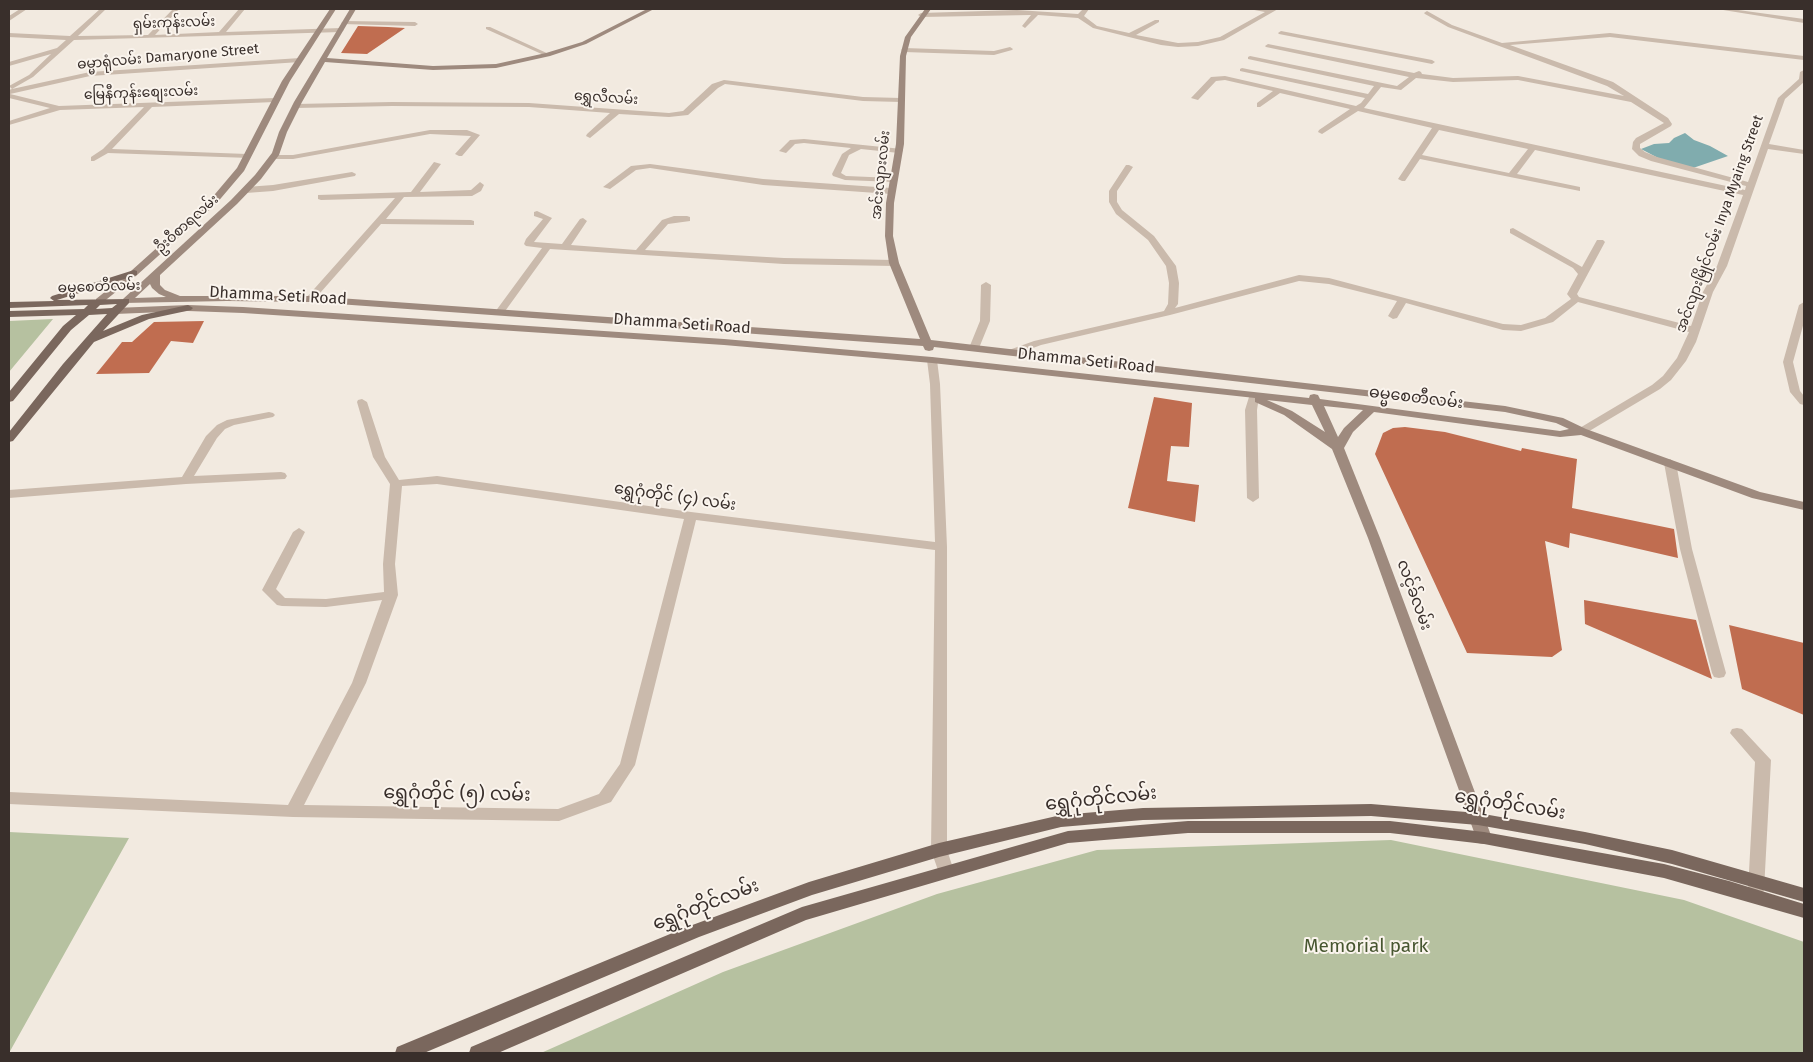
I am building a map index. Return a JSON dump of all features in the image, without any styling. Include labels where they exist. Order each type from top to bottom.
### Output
[{"type":"main road","name":"ဦးဝီစာရလမ်း","points":[[9,439],[114,311],[246,190],[274,157],[285,103],[312,58],[318,30],[333,9]]},
{"type":"main road","name":"ဦးဝီစာရလမ်း","points":[[9,399],[67,328],[134,273],[213,202],[241,169],[247,156],[285,103],[312,58],[343,26],[353,9]]},
{"type":"main road","points":[[312,58],[446,68],[496,66],[548,55],[584,43],[651,9]]},
{"type":"main road","name":"အင်းလျားလမ်း","points":[[924,12],[908,37],[904,50],[899,151],[891,190],[889,236],[894,263],[928,343],[932,360]]},
{"type":"main road","points":[[25,304],[88,290],[134,273]]},
{"type":"main road","points":[[155,274],[155,286],[162,292],[189,304]]},
{"type":"main road","name":"Dhamma Seti Road","points":[[114,311],[189,304],[227,298],[310,299],[928,343],[1309,386]]},
{"type":"main road","name":"ဓမ္မစေတီလမ်း","points":[[9,305],[126,301],[189,304]]},
{"type":"main road","points":[[88,341],[146,317],[189,304]]},
{"type":"main road","name":"Dhamma Seti Road","points":[[189,304],[488,327],[724,342],[932,360],[1250,396]]},
{"type":"main road","name":"ဓမ္မစေတီလမ်း","points":[[9,314],[114,311]]},
{"type":"main road","points":[[488,327],[500,312]]},
{"type":"main road","points":[[39,314],[58,318],[65,323],[67,328]]},
{"type":"main road","name":"ဓမ္မစေတီလမ်း","points":[[1309,386],[1505,409],[1559,420],[1582,431],[1756,495],[1804,506]]},
{"type":"main road","name":"လင့်ခ်လမ်း","points":[[1309,386],[1338,448],[1378,547],[1484,838]]},
{"type":"main road","points":[[1250,396],[1288,413],[1314,429],[1338,448],[1348,430],[1372,408]]},
{"type":"main road","name":"ဓမ္မစေတီလမ်း","points":[[1250,396],[1372,408],[1560,434],[1582,431]]},
{"type":"main road","name":"ရွှေဂုံတိုင်လမ်း","points":[[404,1053],[702,928],[809,889],[939,850],[1061,821],[1143,814],[1371,810],[1478,819],[1584,838],[1672,857],[1756,888],[1804,911]]},
{"type":"main road","name":"ရွှေဂုံတိုင်လမ်း","points":[[478,1053],[802,914],[1068,837],[1188,827],[1390,827],[1484,838],[1756,888],[1804,895]]},
{"type":"street","points":[[9,19],[24,9]]},
{"type":"street","points":[[9,90],[31,76],[103,9]]},
{"type":"street","points":[[150,36],[176,9]]},
{"type":"street","points":[[221,34],[242,9]]},
{"type":"street","points":[[1080,16],[1086,9]]},
{"type":"street","points":[[1252,9],[1273,10]]},
{"type":"street","points":[[1720,9],[1804,21]]},
{"type":"street","points":[[1768,16],[1771,9]]},
{"type":"street","points":[[924,12],[1037,12],[1080,16],[1095,27],[1162,43],[1198,44],[1222,39],[1273,10]]},
{"type":"street","points":[[1025,26],[1037,12]]},
{"type":"street","points":[[1427,13],[1450,26],[1610,84],[1621,90],[1668,124],[1639,140],[1636,144],[1636,150],[1654,159],[1749,189]]},
{"type":"street","points":[[1130,35],[1157,21]]},
{"type":"street","name":"ရှမ်းကုန်းလမ်း","points":[[9,35],[39,38],[150,36],[318,30],[343,26],[414,24]]},
{"type":"street","points":[[488,28],[548,55]]},
{"type":"street","points":[[1281,33],[1432,62]]},
{"type":"street","points":[[1501,44],[1610,35],[1804,58]]},
{"type":"street","points":[[904,50],[943,46],[994,53],[1010,49]]},
{"type":"street","points":[[1268,46],[1416,76],[1453,80],[1518,78],[1633,100]]},
{"type":"street","points":[[9,64],[59,50]]},
{"type":"street","points":[[1420,52],[1420,55],[1432,62]]},
{"type":"street","name":"ဓမ္မာရုံလမ်း Damaryone Street","points":[[9,90],[90,74],[312,58]]},
{"type":"street","points":[[1250,58],[1398,88],[1432,62]]},
{"type":"street","points":[[1242,70],[1370,97]]},
{"type":"street","name":"အင်လျားမြိုင်လမ်း Inya Myaing Street","points":[[1582,431],[1667,378],[1682,359],[1695,330],[1708,292],[1722,266],[1782,98],[1802,80],[1804,72]]},
{"type":"street","points":[[1195,98],[1218,78],[1279,90],[1437,128],[1749,189]]},
{"type":"street","name":"ရွှေလီလမ်း","points":[[285,103],[529,105],[669,115],[685,113],[715,86],[724,82],[863,99],[901,100]]},
{"type":"street","points":[[1322,132],[1364,104],[1379,85]]},
{"type":"street","points":[[1260,105],[1279,90]]},
{"type":"street","name":"မြေနီကုန်းစျေးလမ်း","points":[[9,96],[59,108],[285,103]]},
{"type":"street","points":[[94,159],[106,151],[150,105]]},
{"type":"street","points":[[9,123],[59,108]]},
{"type":"street","points":[[590,136],[616,112]]},
{"type":"street","points":[[1402,179],[1437,128]]},
{"type":"street","points":[[274,157],[293,157],[430,132],[467,132],[476,135],[459,154]]},
{"type":"street","points":[[783,151],[793,142],[798,141],[899,151]]},
{"type":"street","points":[[1766,146],[1804,152]]},
{"type":"street","points":[[860,147],[846,154],[836,174],[845,178],[894,180]]},
{"type":"street","points":[[1511,176],[1533,148]]},
{"type":"street","points":[[106,151],[247,156]]},
{"type":"street","points":[[1418,156],[1577,189]]},
{"type":"street","points":[[413,195],[437,164]]},
{"type":"street","points":[[607,187],[634,168],[650,166],[763,182],[891,190]]},
{"type":"street","points":[[1129,167],[1113,191],[1113,202],[1119,212],[1151,238],[1171,266],[1174,283],[1173,304],[1167,313]]},
{"type":"street","points":[[246,190],[273,188],[352,174]]},
{"type":"street","points":[[321,197],[472,194],[477,191],[480,185]]},
{"type":"street","points":[[310,299],[401,196]]},
{"type":"street","points":[[537,214],[548,218],[529,244],[784,261],[894,263]]},
{"type":"street","points":[[639,252],[665,222],[674,219],[687,219]]},
{"type":"street","points":[[379,221],[471,223]]},
{"type":"street","points":[[565,247],[583,221]]},
{"type":"street","points":[[1513,231],[1576,266],[1582,274]]},
{"type":"street","points":[[1600,242],[1572,294],[1576,299],[1695,330]]},
{"type":"street","points":[[500,312],[548,246]]},
{"type":"street","points":[[1013,352],[1038,343],[1167,313],[1299,278],[1329,281],[1503,327],[1521,328],[1549,320],[1576,299]]},
{"type":"street","points":[[974,348],[985,321],[986,285]]},
{"type":"street","points":[[1394,316],[1402,301]]},
{"type":"street","points":[[1804,305],[1799,344],[1788,362],[1795,392],[1804,402]]},
{"type":"street","points":[[932,360],[935,384],[941,547],[939,850],[946,871]]},
{"type":"street","points":[[1250,396],[1253,498]]},
{"type":"street","points":[[293,811],[359,683],[391,595],[389,564],[400,483],[380,457],[362,402]]},
{"type":"street","points":[[186,480],[212,436],[221,427],[231,422],[269,415]]},
{"type":"street","points":[[1670,463],[1686,549],[1718,673]]},
{"type":"street","points":[[9,494],[186,480],[281,476]]},
{"type":"street","name":"ရွှေဂုံတိုင် (၄) လမ်း","points":[[400,483],[437,480],[692,516],[941,547]]},
{"type":"street","name":"ရွှေဂုံတိုင် (၅) လမ်း","points":[[9,798],[293,811],[559,815],[605,798],[628,765],[692,516]]},
{"type":"street","points":[[299,532],[269,590],[282,602],[326,603],[391,595]]},
{"type":"street","points":[[1737,733],[1763,760],[1756,888]]},
{"type":"green space","points":[[53,319],[9,372],[9,321]]},
{"type":"green space","points":[[9,832],[129,838],[9,1053]]},
{"type":"green space","name":"Memorial park","points":[[1391,840],[1684,900],[1804,942],[1804,1053],[541,1053],[723,972],[937,894],[1097,850]]},
{"type":"water","points":[[1685,133],[1694,140],[1728,156],[1693,168],[1660,159],[1641,149],[1654,144],[1669,143],[1674,138]]},
{"type":"building","points":[[358,26],[405,28],[367,54],[341,53]]},
{"type":"building","points":[[204,321],[193,343],[171,341],[149,373],[96,374],[122,342],[132,342],[154,322]]},
{"type":"building","points":[[1154,397],[1192,403],[1189,447],[1171,446],[1167,481],[1199,485],[1195,522],[1128,508]]},
{"type":"building","points":[[1405,427],[1445,432],[1521,451],[1522,448],[1577,459],[1572,508],[1674,529],[1678,558],[1570,533],[1569,548],[1545,541],[1562,650],[1552,657],[1467,653],[1375,454],[1383,433],[1393,428]]},
{"type":"building","points":[[1584,600],[1696,620],[1712,679],[1585,624]]},
{"type":"building","points":[[1729,625],[1804,643],[1804,715],[1742,689]]}]
